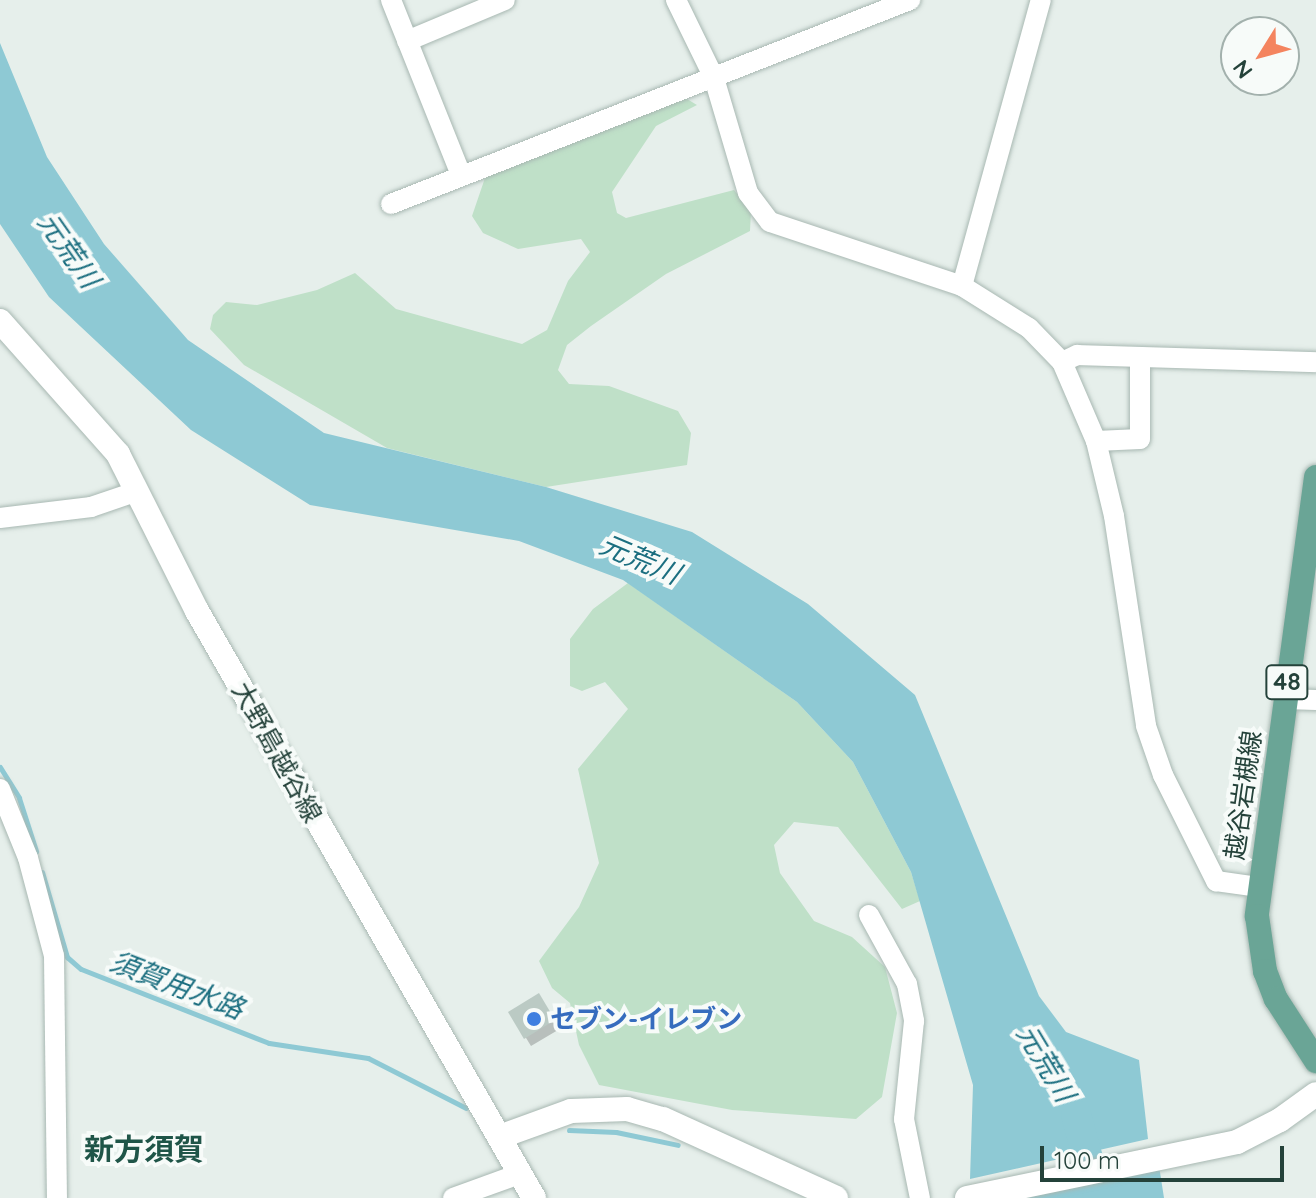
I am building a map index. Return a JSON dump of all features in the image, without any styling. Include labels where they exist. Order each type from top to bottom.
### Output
[{"type":"main road","name":"大野島越谷線","points":[[0,321],[32,363],[118,454],[203,622],[502,1136],[534,1198]]},
{"type":"main road","name":"越谷岩槻線","points":[[1316,477],[1258,887],[1265,971],[1281,1009],[1316,1061]]},
{"type":"main road","points":[[967,1198],[1158,1158],[1259,1133],[1316,1094]]},
{"type":"main road","points":[[502,1136],[571,1111],[627,1109],[663,1119],[836,1198]]},
{"type":"street","points":[[391,0],[461,175]]},
{"type":"street","points":[[407,41],[472,6],[505,0]]},
{"type":"street","points":[[676,0],[714,78],[748,193],[770,222],[962,286],[1029,328],[1062,362],[1096,441],[1114,516],[1146,726],[1163,775],[1216,881],[1258,887]]},
{"type":"street","points":[[391,204],[910,0]]},
{"type":"street","points":[[962,286],[1041,0]]},
{"type":"street","points":[[1062,362],[1077,355],[1316,362]]},
{"type":"street","points":[[1096,441],[1140,439],[1140,357]]},
{"type":"street","points":[[0,518],[91,507],[138,491]]},
{"type":"street","points":[[1285,699],[1316,700]]},
{"type":"street","points":[[0,789],[28,858],[54,956],[57,1198]]},
{"type":"street","points":[[869,915],[907,984],[914,1021],[904,1119],[920,1198]]},
{"type":"street","points":[[453,1198],[522,1173]]},
{"type":"green space","points":[[682,96],[697,105],[656,126],[612,192],[617,213],[626,218],[734,190],[751,211],[750,231],[666,274],[591,326],[567,345],[558,370],[569,384],[609,386],[678,411],[691,433],[687,465],[546,487],[387,448],[244,365],[210,329],[213,315],[226,302],[257,305],[317,290],[355,273],[396,309],[522,344],[547,330],[568,281],[590,252],[581,239],[518,249],[483,233],[472,216],[486,175]]},
{"type":"green space","points":[[628,583],[797,702],[853,762],[911,872],[920,901],[902,909],[838,827],[794,822],[774,845],[780,873],[814,921],[852,937],[885,967],[897,1013],[882,1097],[856,1119],[732,1110],[599,1085],[579,1045],[570,1003],[552,988],[539,961],[579,907],[599,863],[578,769],[628,709],[605,682],[582,691],[570,686],[570,639],[593,609]]},
{"type":"water","points":[[0,43],[47,157],[104,244],[188,340],[324,433],[546,487],[692,532],[808,604],[915,695],[1039,996],[1066,1032],[1139,1060],[1148,1139],[970,1179],[973,1085],[911,872],[853,762],[797,702],[623,580],[519,541],[310,505],[191,430],[49,297],[0,224]]},
{"type":"water","points":[[1159,1166],[1164,1198],[1017,1198]]},
{"type":"building","points":[[539,993],[555,1020],[524,1039],[508,1012]]},
{"type":"waterway","name":"須賀用水路","points":[[0,767],[19,798],[36,851]]},
{"type":"waterway","name":"須賀用水路","points":[[42,872],[67,957],[81,969],[269,1043],[368,1058],[466,1108]]},
{"type":"waterway","name":"元荒川","points":[[1076,1115],[1099,1198]]},
{"type":"waterway","name":"須賀用水路","points":[[569,1130],[616,1132],[678,1145]]},
{"type":"place","name":"セブン-イレブン","points":[[534,1019]]},
{"type":"district","name":"新方須賀","points":[[144,1149]]}]
